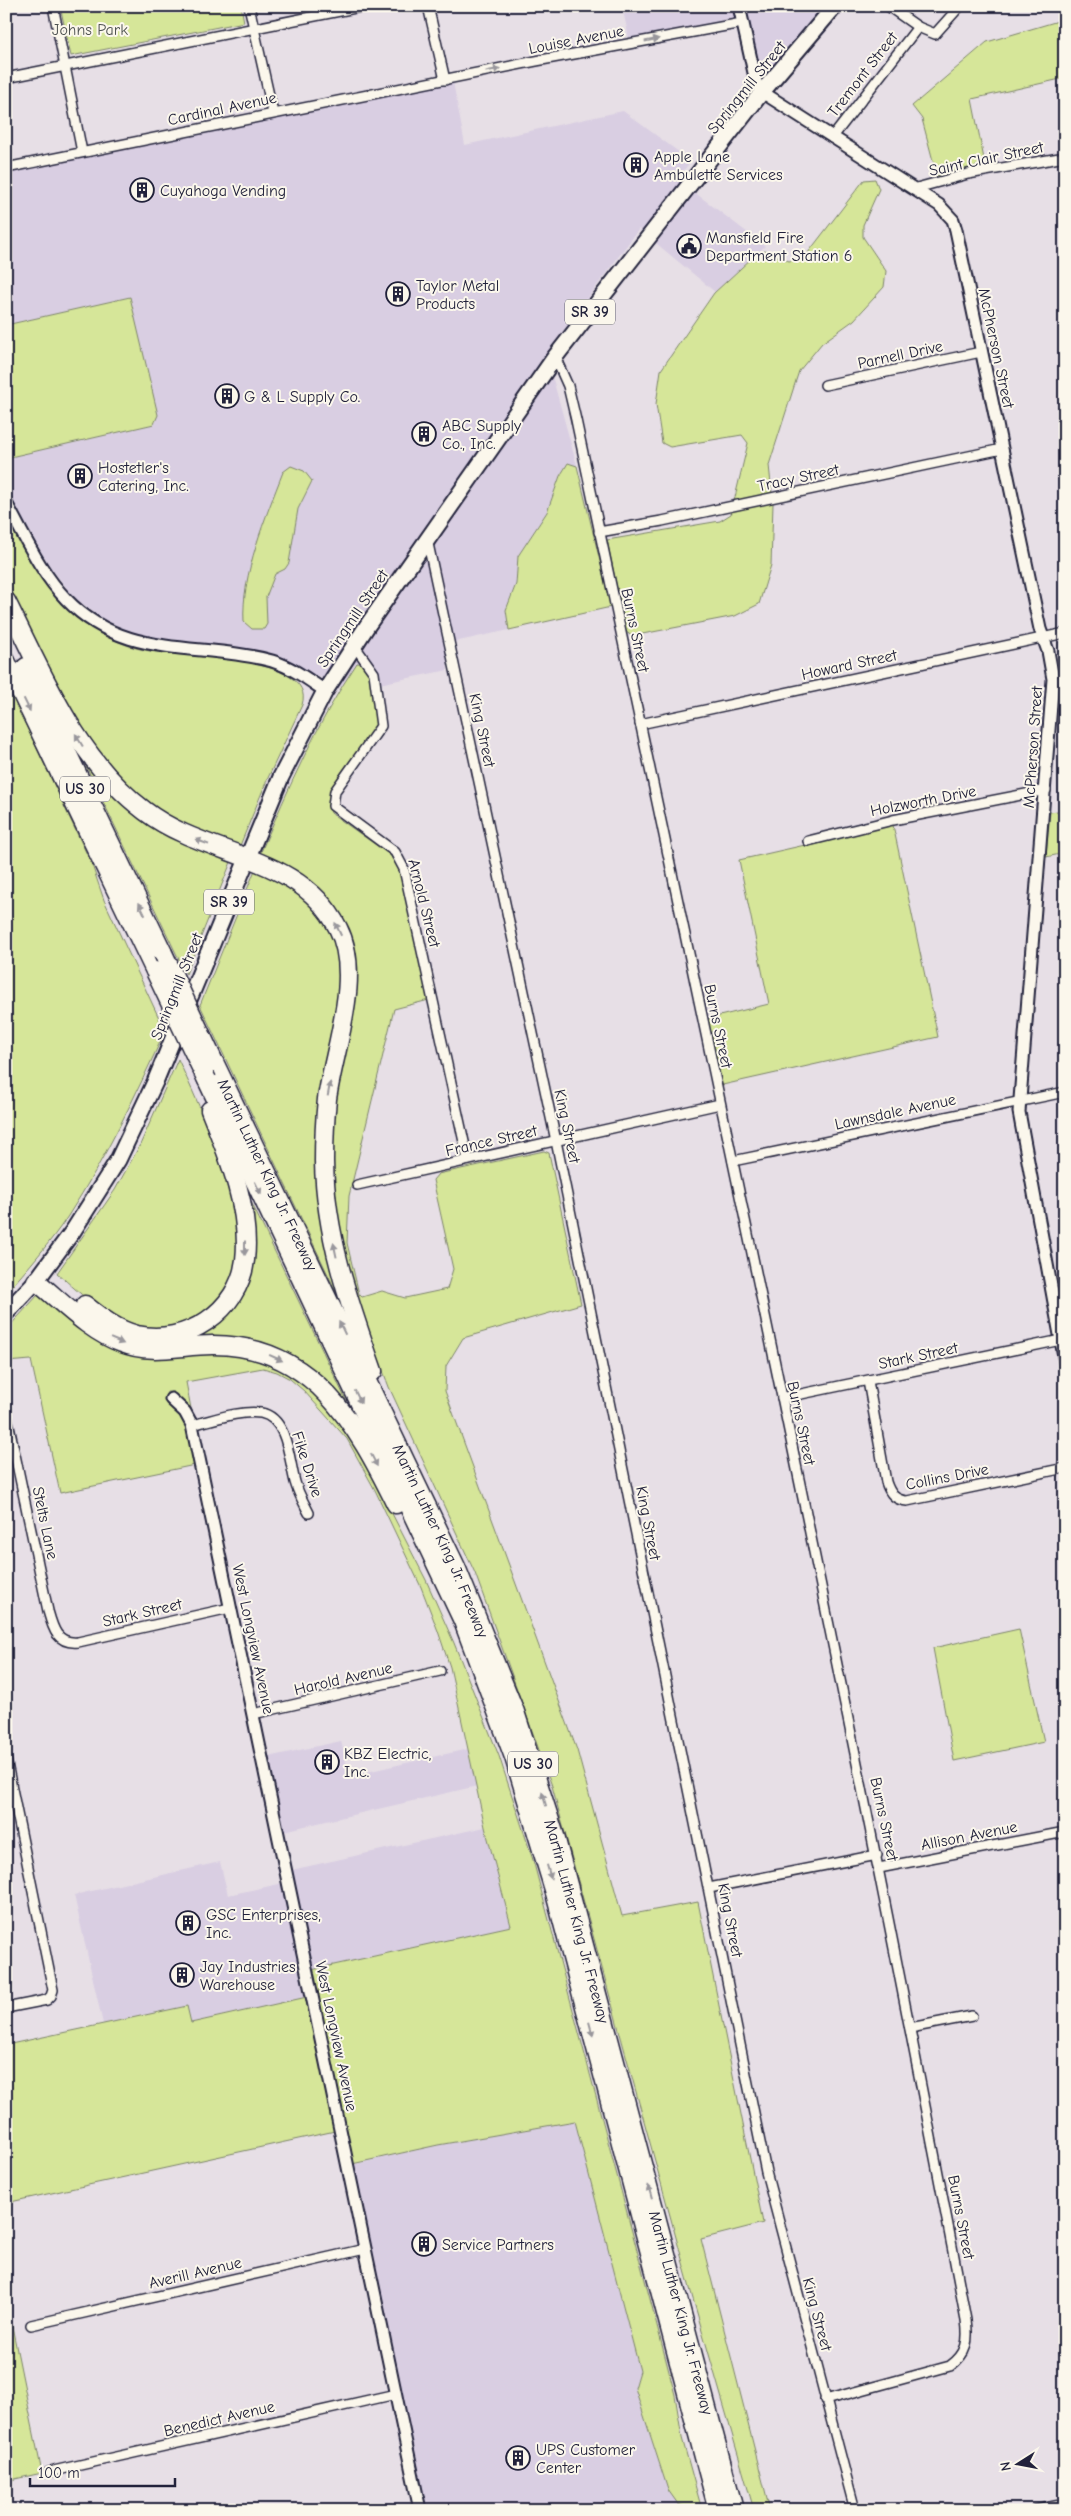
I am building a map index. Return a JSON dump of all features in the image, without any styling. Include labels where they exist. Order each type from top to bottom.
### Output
[{"type":"highway","points":[[6,600],[64,715],[88,754],[105,776],[133,802],[166,825],[204,843],[248,858],[290,877],[315,896],[339,929],[346,950],[348,982],[327,1099],[325,1186],[331,1231],[348,1297],[373,1371],[468,1574],[477,1616]]},
{"type":"highway","name":"Martin Luther King Jr. Freeway","points":[[6,626],[452,1558],[515,1712],[552,1827],[734,2510]]},
{"type":"highway","name":"Martin Luther King Jr. Freeway","points":[[6,661],[104,865],[204,1085],[452,1596],[500,1716],[528,1800],[718,2510]]},
{"type":"highway","points":[[40,1276],[112,1325],[136,1334],[162,1337],[181,1333],[207,1322],[223,1307],[231,1297],[242,1275],[245,1260],[244,1225],[230,1169],[204,1085]]},
{"type":"highway","points":[[40,1276],[96,1329],[121,1343],[151,1350],[212,1345],[253,1350],[299,1370],[327,1393],[356,1429],[389,1490],[448,1611],[478,1680],[509,1764],[528,1800]]},
{"type":"highway","points":[[690,2342],[724,2436],[745,2510]]},
{"type":"highway","points":[[692,2411],[694,2445],[710,2510]]},
{"type":"main road","name":"Springmill Street","points":[[6,1313],[40,1276],[96,1196],[136,1125],[281,777],[325,691],[354,645],[555,357],[762,92],[835,6]]},
{"type":"street","points":[[52,6],[82,152]]},
{"type":"street","points":[[249,6],[273,113]]},
{"type":"street","points":[[6,78],[365,6]]},
{"type":"street","points":[[428,6],[445,80]]},
{"type":"street","points":[[739,6],[757,86],[762,92]]},
{"type":"street","points":[[888,6],[918,27]]},
{"type":"street","name":"Tremont Street","points":[[832,138],[918,27],[935,34],[960,6]]},
{"type":"street","name":"Louise Avenue","points":[[445,80],[742,23]]},
{"type":"street","name":"Cardinal Avenue","points":[[6,168],[445,80]]},
{"type":"street","name":"McPherson Street","points":[[762,92],[939,205],[953,220],[1053,679],[1046,790],[1020,1100],[1020,1122],[1065,1362]]},
{"type":"street","name":"Saint Clair Street","points":[[913,189],[968,174],[1065,156]]},
{"type":"street","name":"Parnell Drive","points":[[825,385],[981,352]]},
{"type":"street","name":"Burns Street","points":[[555,357],[571,400],[733,1161],[877,1855],[966,2320],[967,2344],[964,2353],[950,2366],[825,2400]]},
{"type":"street","name":"Tracy Street","points":[[600,532],[662,522],[1002,449]]},
{"type":"street","points":[[6,503],[58,590],[78,610],[101,626],[124,637],[151,645],[246,656],[274,662],[294,670],[325,691]]},
{"type":"street","name":"King Street","points":[[427,539],[556,1140],[766,2172],[855,2510]]},
{"type":"street","name":"Howard Street","points":[[640,724],[1065,633]]},
{"type":"street","name":"Arnold Street","points":[[354,645],[374,673],[381,726],[335,791],[333,806],[395,852],[404,869],[468,1160]]},
{"type":"street","name":"Holzworth Drive","points":[[808,841],[902,819],[1046,790]]},
{"type":"street","name":"Lawnsdale Avenue","points":[[733,1161],[1065,1092]]},
{"type":"street","name":"France Street","points":[[356,1185],[720,1104]]},
{"type":"street","name":"Stark Street","points":[[782,1398],[1061,1340]]},
{"type":"street","name":"Collins Drive","points":[[868,1381],[886,1482],[889,1491],[896,1499],[907,1501],[1065,1468]]},
{"type":"street","name":"West Longview Avenue","points":[[171,1399],[185,1412],[192,1425],[420,2510]]},
{"type":"street","name":"Stelts Lane","points":[[6,1412],[50,1618],[60,1639]]},
{"type":"street","name":"Fike Drive","points":[[192,1425],[253,1413],[270,1417],[277,1422],[282,1432],[295,1483],[309,1513]]},
{"type":"street","name":"Stark Street","points":[[60,1639],[70,1643],[78,1642],[230,1608]]},
{"type":"street","name":"Harold Avenue","points":[[253,1714],[440,1671]]},
{"type":"street","points":[[6,1759],[10,1800],[53,1990],[52,1996],[47,2000],[6,2008]]},
{"type":"street","name":"Allison Avenue","points":[[879,1868],[1065,1832]]},
{"type":"street","points":[[709,1888],[877,1855]]},
{"type":"street","points":[[910,2028],[972,2016]]},
{"type":"street","name":"Averill Avenue","points":[[32,2325],[365,2249]]},
{"type":"street","name":"Benedict Avenue","points":[[49,2472],[396,2394]]},
{"type":"street","points":[[1036,2510],[1065,2504]]},
{"type":"shaded area","points":[[622,6],[823,6],[762,79],[749,77],[735,18],[629,38]]},
{"type":"shaded area","points":[[453,82],[465,145],[623,111],[691,161],[677,179],[765,246],[715,292],[639,229],[546,354],[577,466],[568,463],[560,476],[547,512],[518,556],[516,584],[506,610],[509,630],[445,644],[448,670],[374,685],[358,663],[341,687],[283,660],[246,650],[134,634],[101,618],[74,597],[50,567],[6,489],[6,458],[154,424],[130,297],[6,325],[6,171]],"holes":[[[312,482],[298,509],[289,563],[285,569],[275,573],[266,597],[266,618],[243,609],[250,570],[259,541]]]},
{"type":"shaded area","points":[[341,1741],[349,1776],[468,1749],[477,1786],[279,1832],[263,1758]]},
{"type":"shaded area","points":[[485,1827],[511,1926],[302,1972],[307,1997],[190,2023],[186,2006],[103,2024],[74,1895],[220,1862],[228,1895],[288,1882],[287,1871]]},
{"type":"shaded area","points":[[575,2121],[640,2371],[635,2388],[668,2490],[687,2510],[425,2510],[352,2165],[438,2145]]},
{"type":"green space","name":"Johns Park","points":[[60,6],[241,6],[244,22],[71,56]]},
{"type":"green space","points":[[1065,19],[1065,78],[972,99],[985,164],[937,176],[922,119],[912,106],[987,42]]},
{"type":"green space","points":[[875,179],[879,189],[863,225],[863,237],[886,271],[884,287],[854,320],[822,343],[799,371],[769,465],[773,504],[771,565],[759,604],[735,616],[632,636],[626,632],[607,540],[720,521],[731,514],[748,443],[742,435],[670,447],[662,443],[656,404],[661,370],[714,293],[753,257],[765,251],[789,261],[804,258],[864,180]]},
{"type":"green space","points":[[130,297],[158,415],[154,424],[6,458],[6,325]]},
{"type":"green space","points":[[568,463],[577,466],[611,607],[509,630],[506,610],[516,584],[518,556],[547,512],[560,476]]},
{"type":"green space","points":[[291,466],[304,471],[312,481],[298,509],[289,563],[285,569],[275,574],[266,597],[267,624],[264,629],[252,629],[244,622],[246,585],[262,526],[283,472]]},
{"type":"green space","points":[[6,516],[32,563],[51,592],[76,617],[90,627],[119,642],[142,650],[215,658],[269,668],[289,676],[301,689],[302,705],[267,780],[239,848],[193,832],[150,807],[95,752],[56,685],[6,585]]},
{"type":"green space","points":[[357,663],[365,664],[371,675],[378,728],[337,779],[329,802],[331,813],[390,855],[401,872],[429,1000],[394,1009],[349,1196],[347,1243],[359,1294],[362,1297],[382,1291],[405,1298],[447,1289],[453,1269],[433,1180],[438,1174],[544,1151],[549,1153],[581,1304],[463,1338],[446,1366],[445,1391],[577,1750],[622,1916],[698,1902],[763,2223],[701,2239],[770,2510],[754,2510],[691,2292],[552,1786],[475,1573],[389,1387],[355,1296],[334,1218],[331,1130],[354,963],[299,875],[260,854],[316,732]]},
{"type":"green space","points":[[6,683],[92,865],[104,900],[165,1031],[120,1125],[82,1194],[54,1236],[6,1293]]},
{"type":"green space","points":[[89,762],[188,843],[231,862],[186,974],[85,764]]},
{"type":"green space","points":[[1065,810],[1065,853],[1046,857],[1050,812]]},
{"type":"green space","points":[[893,825],[938,1037],[718,1086],[707,1019],[769,1004],[739,860]]},
{"type":"green space","points":[[255,870],[277,878],[307,897],[336,940],[342,976],[321,1103],[340,1300],[200,1005]]},
{"type":"green space","points":[[178,1059],[208,1126],[227,1179],[234,1204],[239,1249],[237,1265],[232,1279],[216,1304],[193,1321],[164,1329],[147,1330],[121,1322],[98,1308],[57,1273],[115,1190],[140,1145]]},
{"type":"green space","points":[[242,1183],[348,1404],[346,1406],[309,1369],[185,1342],[240,1295]]},
{"type":"green space","points":[[38,1295],[96,1337],[233,1352],[291,1372],[339,1415],[426,1580],[454,1643],[499,1756],[533,1860],[654,2314],[675,2395],[682,2438],[702,2510],[687,2510],[686,2507],[678,2504],[668,2490],[635,2388],[640,2371],[575,2121],[438,2145],[352,2164],[311,1970],[511,1926],[485,1827],[450,1667],[421,1587],[375,1490],[347,1439],[304,1391],[290,1379],[277,1372],[263,1368],[186,1382],[192,1414],[173,1392],[167,1392],[164,1399],[181,1416],[188,1429],[195,1465],[60,1493],[31,1360],[6,1362],[6,1330]]},
{"type":"green space","points":[[1019,1629],[1044,1742],[954,1761],[933,1648]]},
{"type":"green space","points":[[307,1997],[335,2131],[6,2203],[6,2045],[187,2006],[191,2023]]},
{"type":"green space","points":[[6,2297],[42,2473],[6,2481]]},
{"type":"place","name":"Apple Lane Ambulette Services","points":[[636,165]]},
{"type":"place","name":"Cuyahoga Vending","points":[[142,190]]},
{"type":"place","name":"Mansfield Fire Department Station 6","points":[[689,246]]},
{"type":"place","name":"Taylor Metal Products","points":[[398,294]]},
{"type":"place","name":"G & L Supply Co.","points":[[227,396]]},
{"type":"place","name":"ABC Supply Co., Inc.","points":[[424,434]]},
{"type":"place","name":"Hostetler's Catering, Inc.","points":[[80,476]]},
{"type":"place","name":"KBZ Electric, Inc.","points":[[327,1762]]},
{"type":"place","name":"GSC Enterprises, Inc.","points":[[188,1923]]},
{"type":"place","name":"Jay Industries Warehouse","points":[[182,1975]]},
{"type":"place","name":"Service Partners","points":[[424,2244]]},
{"type":"place","name":"UPS Customer Center","points":[[518,2458]]}]
